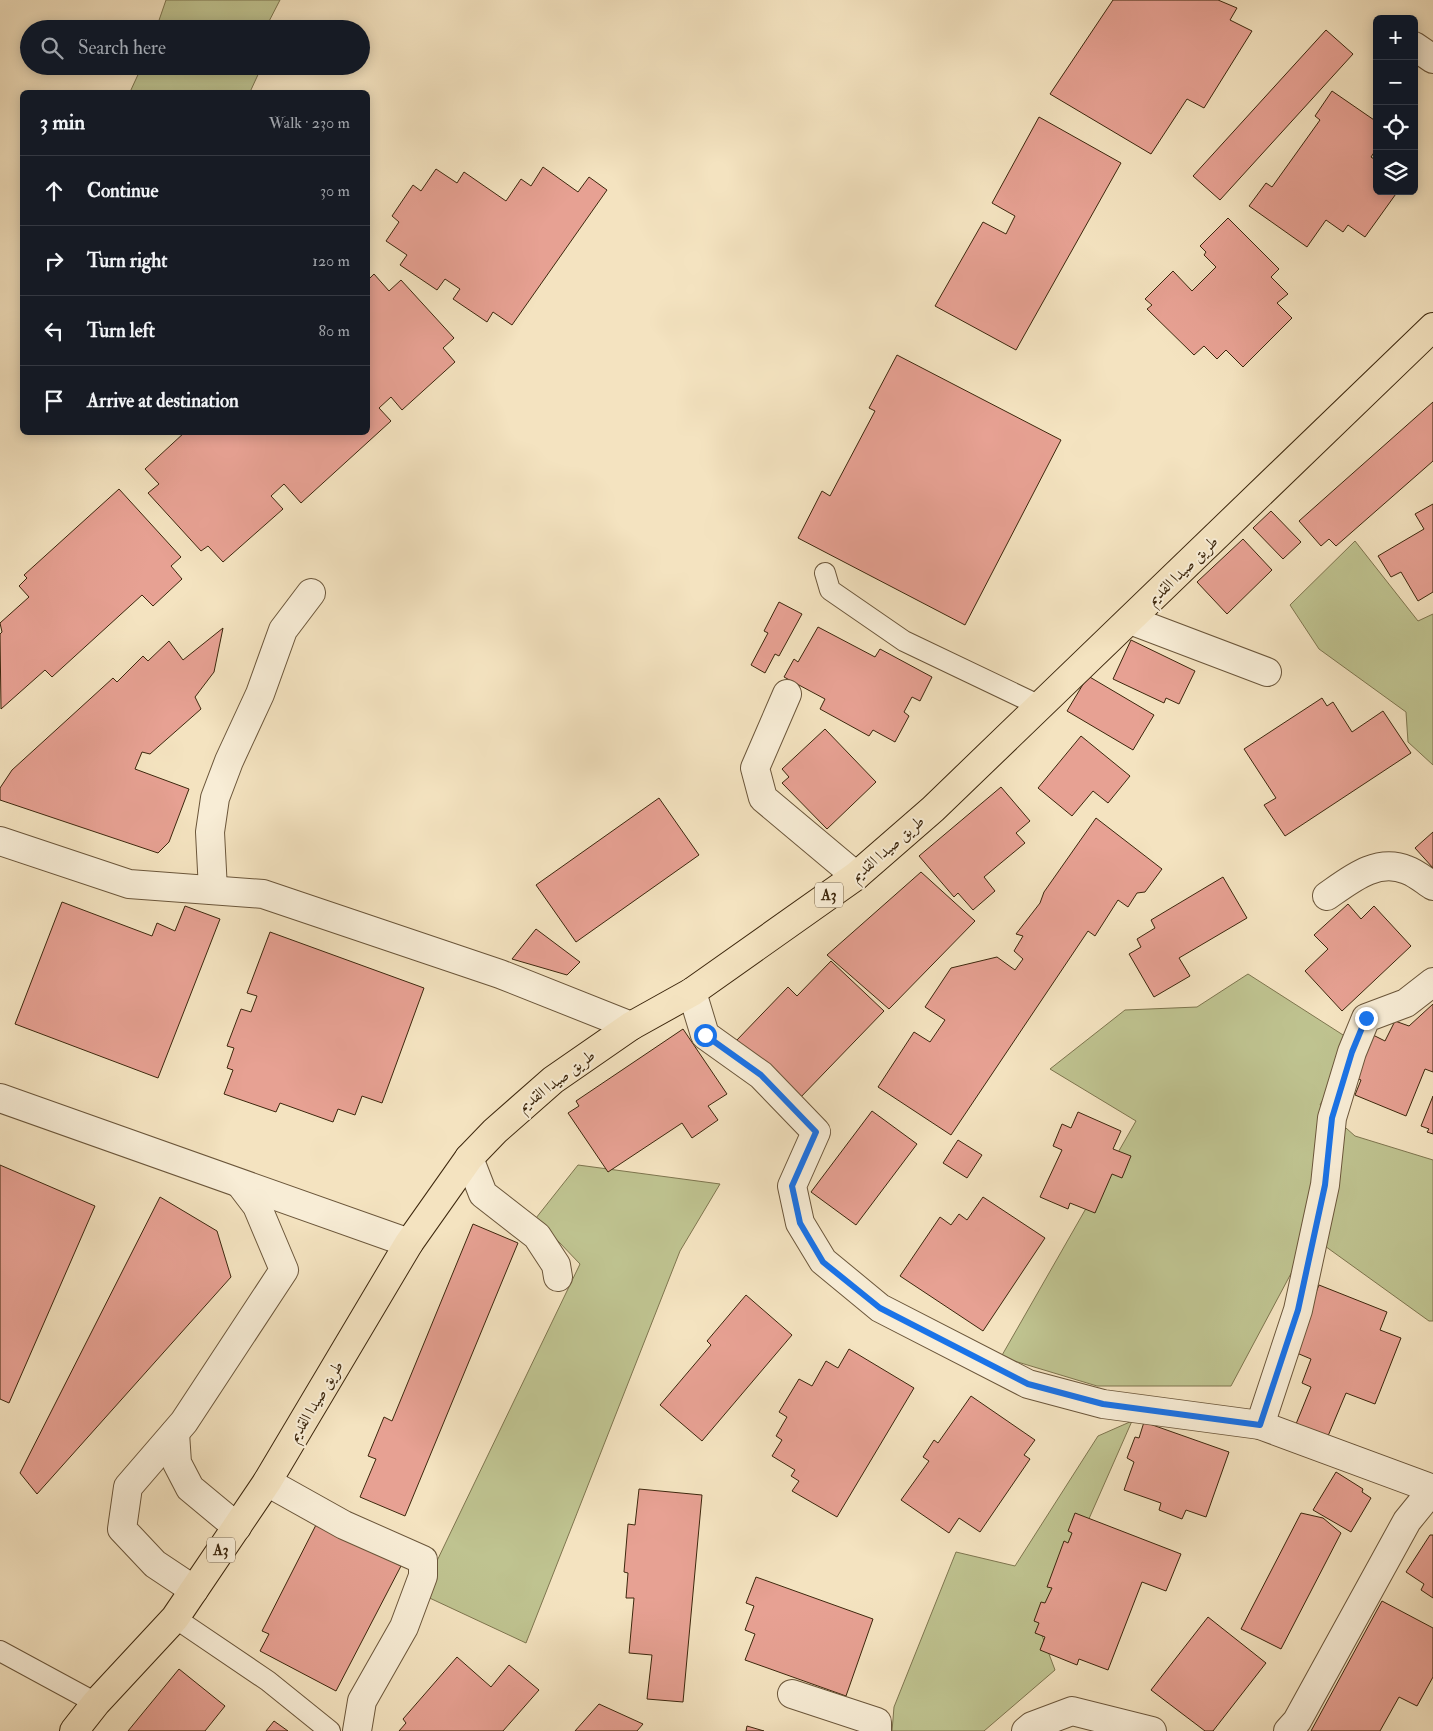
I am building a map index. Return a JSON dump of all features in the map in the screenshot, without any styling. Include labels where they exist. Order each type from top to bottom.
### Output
[{"type":"highway","name":"طريق صيدا القديم","points":[[267,1482],[409,1243],[469,1158],[495,1131],[553,1080],[631,1026],[692,992],[856,876],[933,809],[1038,705],[1130,620],[1433,327]]},
{"type":"highway","name":"A3","points":[[74,1731],[96,1703],[175,1618],[267,1482]]},
{"type":"street","points":[[1418,49],[1433,59]]},
{"type":"street","points":[[213,890],[210,832],[216,798],[229,761],[260,694],[283,630],[311,593]]},
{"type":"street","points":[[1130,620],[1267,672]]},
{"type":"street","points":[[786,694],[754,768],[763,798],[856,876]]},
{"type":"street","points":[[0,841],[129,884],[263,894],[500,974],[631,1026]]},
{"type":"street","points":[[1327,896],[1364,870],[1386,866],[1407,869],[1433,886]]},
{"type":"street","points":[[1260,1425],[1298,1310],[1325,1185],[1332,1118],[1352,1052],[1366,1018],[1406,1003],[1433,982]]},
{"type":"street","points":[[692,992],[705,1035],[761,1075],[816,1132],[792,1186],[800,1223],[823,1262],[880,1308],[1028,1384],[1103,1404],[1260,1425],[1433,1489],[1407,1521],[1297,1721],[1288,1731]]},
{"type":"street","points":[[0,1098],[409,1243]]},
{"type":"street","points":[[469,1158],[483,1194],[537,1236],[556,1265],[558,1277]]},
{"type":"street","points":[[194,1590],[155,1564],[122,1529],[128,1487],[176,1432],[284,1270],[257,1206],[241,1185]]},
{"type":"street","points":[[176,1432],[176,1463],[190,1488],[237,1527]]},
{"type":"street","points":[[267,1482],[344,1525],[423,1560],[423,1576],[404,1627],[362,1701],[357,1731]]},
{"type":"street","points":[[792,1694],[877,1722],[877,1731]]},
{"type":"street","points":[[1026,1731],[1032,1726],[1072,1711],[1152,1731]]},
{"type":"lane","points":[[824,573],[830,590],[904,641],[1038,705]]},
{"type":"lane","points":[[175,1618],[268,1681],[330,1731]]},
{"type":"lane","points":[[3,1658],[96,1703]]},
{"type":"green space","points":[[166,0],[280,0],[270,20],[159,20]]},
{"type":"green space","points":[[138,75],[258,75],[251,90],[131,90]]},
{"type":"green space","points":[[1355,541],[1418,621],[1433,614],[1433,765],[1408,742],[1406,712],[1319,649],[1290,605]]},
{"type":"green space","points":[[1248,974],[1354,1042],[1320,1105],[1355,1136],[1433,1160],[1433,1321],[1429,1321],[1311,1236],[1231,1386],[1097,1386],[1001,1357],[1136,1121],[1050,1069],[1125,1010],[1197,1007]]},
{"type":"green space","points":[[578,1165],[720,1184],[680,1251],[526,1643],[421,1594],[580,1264],[536,1218]]},
{"type":"green space","points":[[1132,1421],[1040,1630],[1055,1670],[984,1731],[892,1731],[894,1707],[956,1552],[1015,1566],[1098,1436]]},
{"type":"building","points":[[1113,0],[1218,0],[1237,8],[1230,20],[1252,31],[1204,108],[1187,99],[1151,154],[1050,94]]},
{"type":"building","points":[[1326,30],[1353,54],[1220,200],[1193,176]]},
{"type":"building","points":[[1332,91],[1373,119],[1373,154],[1371,157],[1373,158],[1373,195],[1395,195],[1365,237],[1348,225],[1343,232],[1326,220],[1307,247],[1249,206],[1266,183],[1272,187],[1320,120],[1315,116]]},
{"type":"building","points":[[1039,117],[1121,163],[1016,350],[935,306],[983,222],[1006,234],[1015,216],[992,203]]},
{"type":"building","points":[[543,167],[578,192],[589,177],[607,190],[512,325],[493,312],[487,322],[453,299],[460,289],[445,279],[437,290],[400,265],[407,255],[386,241],[399,222],[392,216],[413,185],[421,191],[436,169],[457,183],[464,172],[506,201],[521,179],[531,186]]},
{"type":"building","points":[[1228,218],[1279,269],[1271,277],[1288,294],[1277,303],[1292,318],[1243,367],[1226,350],[1217,359],[1204,346],[1194,355],[1147,309],[1152,305],[1145,299],[1173,271],[1192,291],[1216,267],[1204,255],[1206,252],[1200,246]]},
{"type":"building","points":[[374,274],[389,291],[401,280],[454,338],[443,348],[455,362],[402,410],[391,397],[379,408],[391,421],[301,503],[284,484],[271,496],[283,509],[223,562],[208,546],[201,551],[148,493],[159,484],[145,469],[182,435],[370,435],[370,278]]},
{"type":"building","points":[[897,355],[1061,440],[965,625],[798,538],[822,491],[830,496],[875,411],[869,408]]},
{"type":"building","points":[[1433,402],[1433,461],[1336,546],[1329,539],[1321,546],[1299,521]]},
{"type":"building","points":[[119,489],[181,557],[171,566],[182,579],[153,606],[142,595],[52,677],[45,670],[1,709],[0,634],[2,632],[0,623],[29,597],[19,586],[27,578],[24,575]]},
{"type":"building","points":[[1433,504],[1433,592],[1418,601],[1401,572],[1391,577],[1378,556],[1424,529],[1415,514]]},
{"type":"building","points":[[1271,511],[1301,542],[1283,559],[1253,528]]},
{"type":"building","points":[[1243,539],[1272,570],[1227,614],[1197,582]]},
{"type":"building","points":[[779,602],[802,614],[779,656],[775,654],[765,673],[751,665],[768,633],[764,631]]},
{"type":"building","points":[[818,627],[875,657],[880,649],[932,677],[920,701],[912,697],[904,712],[909,716],[895,742],[873,730],[869,736],[820,709],[825,699],[784,677],[794,659],[798,662]]},
{"type":"building","points":[[223,628],[214,672],[195,697],[201,709],[150,754],[142,752],[135,769],[189,789],[169,842],[158,853],[0,800],[0,788],[12,770],[113,678],[117,682],[143,656],[148,661],[169,641],[183,660]]},
{"type":"building","points":[[1131,640],[1195,671],[1179,704],[1166,698],[1164,703],[1113,679]]},
{"type":"building","points":[[1088,676],[1154,715],[1133,750],[1067,711]]},
{"type":"building","points":[[1322,698],[1327,706],[1333,702],[1352,732],[1383,711],[1411,753],[1285,836],[1264,805],[1276,798],[1244,749]]},
{"type":"building","points":[[825,729],[876,782],[827,829],[782,783],[789,777],[782,769]]},
{"type":"building","points":[[1081,736],[1130,776],[1108,803],[1093,791],[1072,816],[1038,788]]},
{"type":"building","points":[[1001,787],[1030,821],[1016,833],[1025,843],[984,877],[995,891],[973,910],[958,893],[954,897],[919,856]]},
{"type":"building","points":[[659,798],[699,855],[576,942],[536,885]]},
{"type":"building","points":[[1096,818],[1162,869],[1145,892],[1137,893],[1128,907],[1118,900],[1095,936],[1088,931],[951,1135],[878,1087],[914,1032],[930,1042],[945,1020],[925,1007],[951,968],[997,957],[1015,970],[1023,959],[1014,951],[1023,936],[1016,934],[1040,903],[1044,892]]},
{"type":"building","points":[[1433,832],[1433,868],[1415,848]]},
{"type":"building","points":[[921,872],[975,921],[889,1009],[827,955]]},
{"type":"building","points":[[1223,877],[1247,918],[1179,958],[1190,976],[1154,997],[1129,954],[1141,947],[1137,939],[1155,928],[1151,920]]},
{"type":"building","points":[[62,902],[152,936],[157,923],[175,931],[185,906],[220,919],[158,1078],[15,1024]]},
{"type":"building","points":[[1348,904],[1361,919],[1374,906],[1411,946],[1342,1011],[1305,971],[1328,949],[1314,935]]},
{"type":"building","points":[[536,929],[580,962],[567,975],[512,959]]},
{"type":"building","points":[[270,932],[424,988],[382,1103],[362,1096],[355,1115],[338,1109],[333,1122],[280,1103],[276,1112],[224,1094],[233,1070],[227,1068],[234,1048],[227,1046],[241,1009],[251,1012],[257,996],[247,993]]},
{"type":"building","points":[[831,961],[884,1011],[798,1100],[736,1041],[788,987],[797,996]]},
{"type":"building","points":[[1433,1004],[1433,1072],[1425,1069],[1406,1116],[1355,1095],[1361,1080],[1352,1076],[1369,1033],[1385,1041],[1395,1021],[1409,1026]]},
{"type":"building","points":[[683,1029],[727,1094],[708,1106],[718,1120],[692,1138],[682,1123],[608,1172],[568,1113],[579,1106],[576,1101]]},
{"type":"building","points":[[1433,1096],[1433,1134],[1427,1132],[1429,1129],[1421,1126]]},
{"type":"building","points":[[872,1111],[917,1144],[856,1225],[811,1192]]},
{"type":"building","points":[[1078,1112],[1121,1131],[1113,1149],[1131,1156],[1122,1178],[1112,1174],[1095,1213],[1070,1203],[1068,1209],[1040,1197],[1062,1150],[1053,1146],[1062,1124],[1071,1128]]},
{"type":"building","points":[[958,1140],[982,1155],[967,1178],[943,1163]]},
{"type":"building","points":[[0,1165],[95,1206],[9,1403],[0,1399]]},
{"type":"building","points":[[160,1197],[217,1231],[231,1277],[37,1494],[20,1473]]},
{"type":"building","points":[[983,1197],[1045,1238],[983,1331],[900,1276],[940,1217],[951,1225],[959,1214],[967,1220]]},
{"type":"building","points":[[473,1224],[518,1243],[405,1516],[360,1497],[376,1459],[368,1456],[384,1417],[392,1421]]},
{"type":"building","points":[[1319,1285],[1387,1312],[1380,1330],[1401,1338],[1375,1404],[1346,1393],[1328,1436],[1296,1424],[1311,1387],[1302,1383],[1311,1359],[1292,1351]]},
{"type":"building","points":[[746,1295],[792,1335],[702,1441],[660,1405],[711,1345],[707,1341]]},
{"type":"building","points":[[849,1349],[914,1388],[837,1517],[792,1491],[799,1481],[791,1476],[795,1470],[772,1456],[782,1440],[776,1436],[787,1417],[779,1412],[799,1379],[812,1386],[826,1361],[838,1368]]},
{"type":"building","points":[[971,1396],[1035,1440],[1024,1455],[1030,1459],[980,1532],[959,1518],[949,1533],[901,1500],[929,1461],[923,1457],[934,1440],[938,1443]]},
{"type":"building","points":[[1144,1422],[1229,1452],[1206,1517],[1186,1510],[1182,1519],[1159,1510],[1161,1503],[1124,1490],[1134,1462],[1127,1458],[1135,1437],[1139,1438]]},
{"type":"building","points":[[1336,1472],[1363,1489],[1362,1492],[1371,1498],[1351,1532],[1313,1510]]},
{"type":"building","points":[[639,1489],[702,1495],[683,1702],[647,1699],[652,1655],[629,1653],[634,1598],[626,1598],[628,1573],[624,1572],[628,1524],[635,1525]]},
{"type":"building","points":[[1075,1513],[1181,1554],[1166,1591],[1142,1582],[1108,1670],[1079,1659],[1077,1665],[1040,1650],[1045,1637],[1035,1633],[1039,1623],[1034,1621],[1041,1602],[1045,1603],[1052,1588],[1047,1587],[1064,1541],[1068,1543],[1072,1533],[1068,1531]]},
{"type":"building","points":[[1301,1513],[1323,1518],[1341,1533],[1281,1649],[1241,1629]]},
{"type":"building","points":[[317,1523],[401,1566],[336,1691],[260,1651],[269,1634],[262,1631]]},
{"type":"building","points":[[1430,1535],[1433,1535],[1433,1598],[1421,1590],[1424,1584],[1406,1572]]},
{"type":"building","points":[[756,1577],[873,1619],[846,1696],[745,1660],[755,1634],[745,1630],[754,1606],[746,1603]]},
{"type":"building","points":[[1382,1601],[1433,1628],[1433,1677],[1417,1706],[1399,1697],[1380,1731],[1311,1731]]},
{"type":"building","points":[[1208,1617],[1266,1663],[1213,1731],[1205,1731],[1151,1690]]},
{"type":"building","points":[[457,1657],[491,1687],[509,1665],[539,1690],[503,1731],[399,1731],[406,1723],[403,1719]]},
{"type":"building","points":[[179,1669],[225,1706],[205,1731],[128,1731]]},
{"type":"building","points":[[599,1704],[643,1724],[637,1731],[575,1731]]},
{"type":"building","points":[[274,1721],[288,1731],[266,1731]]},
{"type":"building","points":[[747,1726],[764,1731],[746,1731]]},
{"type":"route","points":[[705,1035],[761,1075],[816,1132],[792,1186],[800,1223],[823,1262],[880,1308],[1028,1384],[1103,1404],[1260,1425],[1298,1310],[1325,1185],[1332,1118],[1352,1052],[1366,1018]]}]
